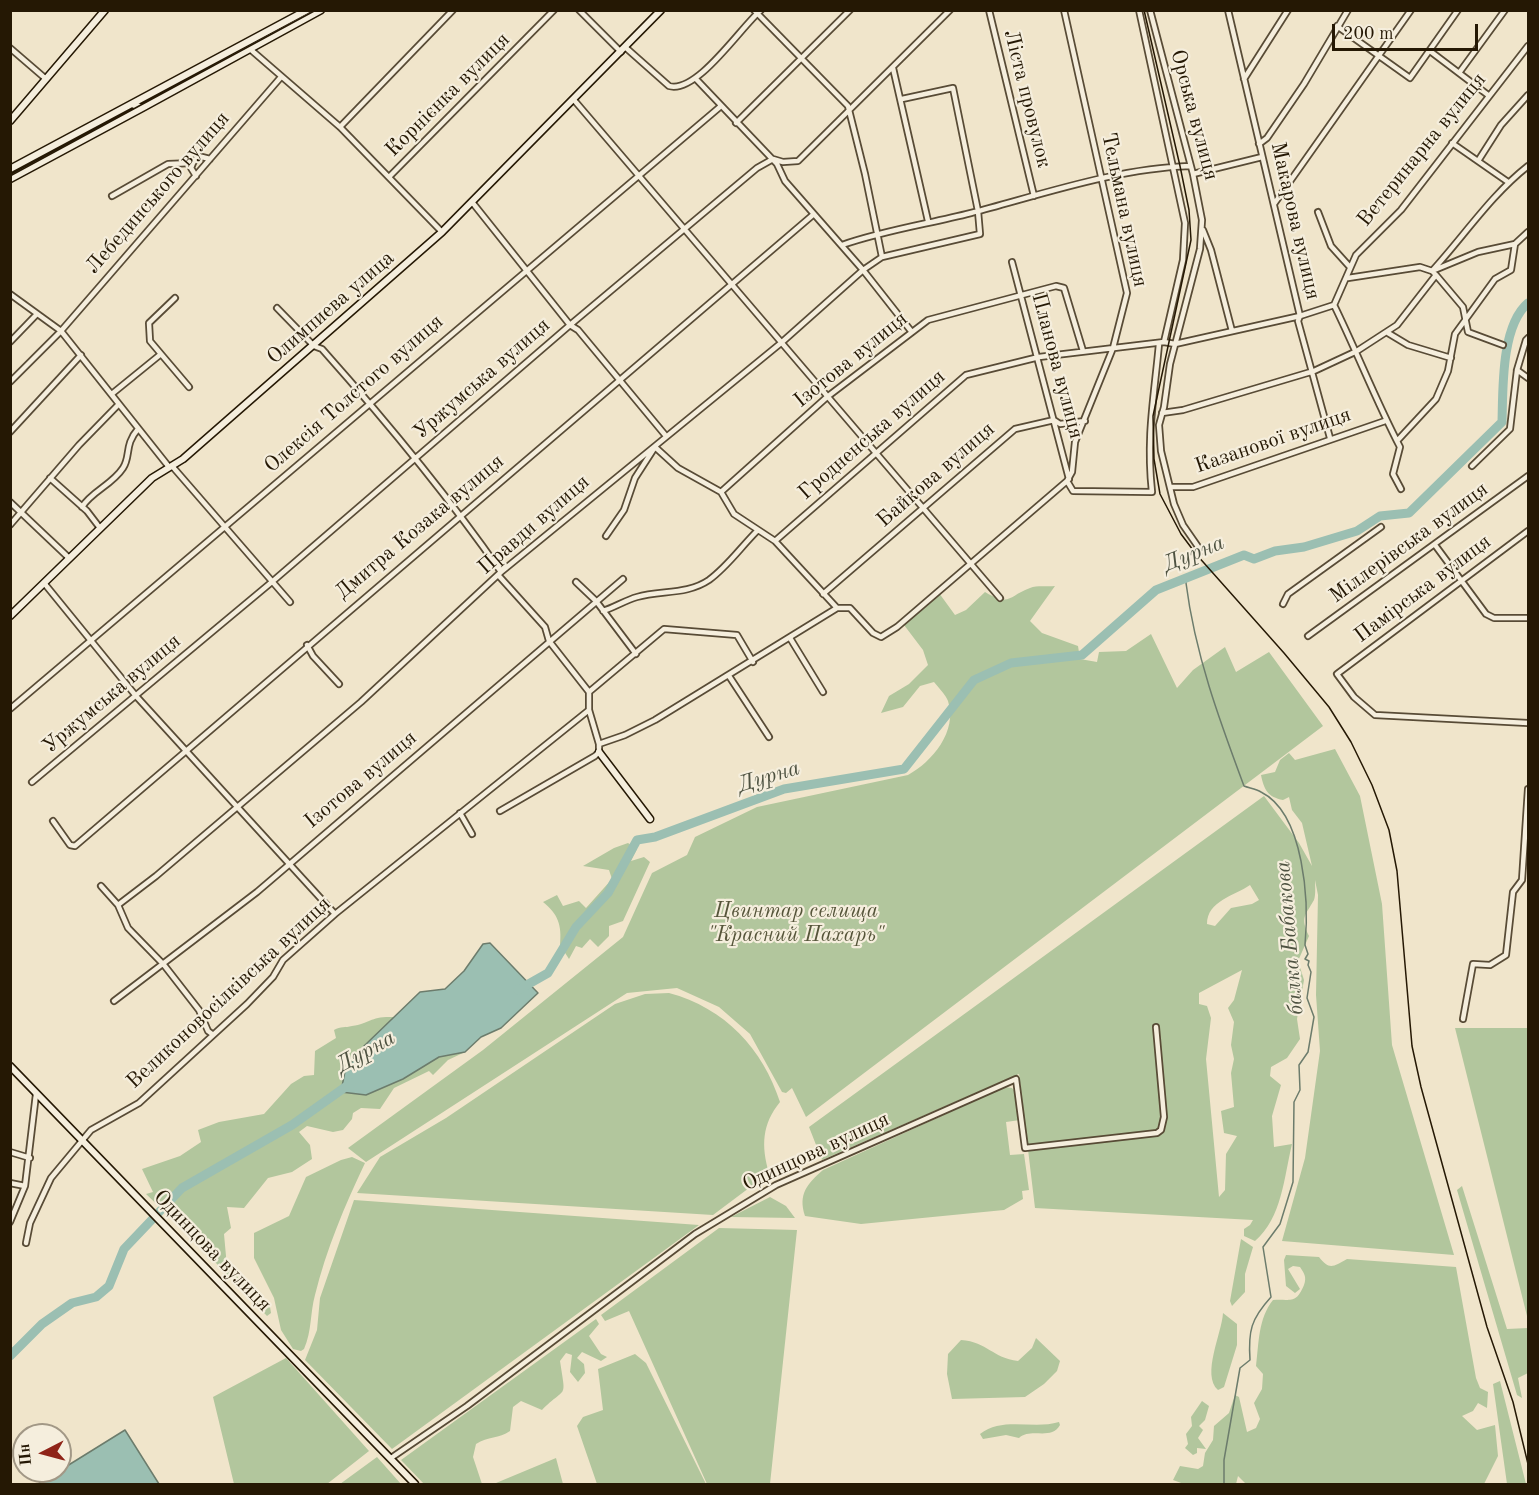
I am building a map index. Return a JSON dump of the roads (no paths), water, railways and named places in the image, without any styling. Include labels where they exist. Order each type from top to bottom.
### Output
[{"type":"main road","points":[[10,121],[105,10]]},
{"type":"main road","points":[[10,179],[142,108],[307,10]]},
{"type":"main road","points":[[10,169],[132,104],[321,10]]},
{"type":"main road","name":"Олимпиева улица","points":[[10,616],[152,478],[171,467],[314,346],[442,232],[661,10]]},
{"type":"main road","points":[[132,104],[142,108]]},
{"type":"main road","points":[[599,752],[650,819]]},
{"type":"main road","name":"Одинцова вулиця","points":[[10,1066],[415,1485]]},
{"type":"street","points":[[340,127],[453,10]]},
{"type":"street","name":"Корнієнка вулиця","points":[[390,176],[554,10]]},
{"type":"street","points":[[579,10],[669,87],[675,88],[696,79],[757,12],[849,110],[879,233],[882,257]]},
{"type":"street","points":[[736,123],[850,10]]},
{"type":"street","points":[[773,159],[783,162],[798,161],[950,10]]},
{"type":"street","name":"Ліста провулок","points":[[989,10],[1034,196]]},
{"type":"street","name":"Тельмана вулиця","points":[[1064,10],[1127,293],[1122,323],[1075,442],[1068,480]]},
{"type":"street","points":[[599,744],[625,735],[729,676],[837,608],[850,608],[873,633],[880,637],[897,627],[1068,480],[1072,491],[1152,492],[1148,456],[1150,411],[1162,343],[1185,241],[1185,224],[1139,10]]},
{"type":"street","name":"Орська вулиця","points":[[1150,10],[1193,174],[1203,229],[1211,250],[1232,331]]},
{"type":"street","name":"Макарова вулиця","points":[[1228,10],[1300,316],[1298,321],[1314,371],[1330,438]]},
{"type":"street","points":[[1244,79],[1288,10]]},
{"type":"street","points":[[1259,144],[1268,138],[1304,84],[1348,10]]},
{"type":"street","points":[[1274,204],[1411,10]]},
{"type":"street","points":[[1337,26],[1410,78],[1458,10]]},
{"type":"street","points":[[1459,73],[1505,10]]},
{"type":"street","name":"Ветеринарна вулиця","points":[[1349,266],[1356,255],[1401,210],[1528,46]]},
{"type":"street","points":[[248,47],[340,127],[442,232]]},
{"type":"street","points":[[10,48],[46,79]]},
{"type":"street","points":[[1430,51],[1488,95]]},
{"type":"street","points":[[893,68],[902,99],[928,221]]},
{"type":"street","name":"Лебединського вулиця","points":[[61,331],[281,78]]},
{"type":"street","points":[[696,79],[773,159],[785,181],[842,245],[911,331]]},
{"type":"street","points":[[902,99],[953,88],[978,211]]},
{"type":"street","points":[[1478,161],[1501,125],[1528,95]]},
{"type":"street","points":[[574,100],[1000,598]]},
{"type":"street","name":"Олексія Толстого вулиця","points":[[10,709],[526,269],[721,106]]},
{"type":"street","points":[[1452,143],[1508,182]]},
{"type":"street","points":[[195,176],[191,168],[198,156],[210,159]]},
{"type":"street","points":[[1193,174],[1262,157]]},
{"type":"street","name":"Уржумська вулиця","points":[[32,782],[273,581],[570,325],[757,168],[773,159]]},
{"type":"street","points":[[112,196],[168,164],[193,163]]},
{"type":"street","points":[[842,245],[879,233],[1102,180],[1174,166],[1190,166]]},
{"type":"street","points":[[1162,413],[1183,410],[1314,371],[1357,351],[1388,333],[1397,325],[1434,273],[1508,182],[1528,166]]},
{"type":"street","points":[[472,202],[570,325],[578,330],[666,436]]},
{"type":"street","name":"Правди вулиця","points":[[118,905],[358,704],[500,574],[781,343],[863,270],[882,257],[980,234],[978,211]]},
{"type":"street","points":[[1175,344],[1300,316],[1334,305],[1348,278],[1349,266],[1331,246],[1318,212]]},
{"type":"street","name":"Дмитра Козака вулиця","points":[[53,821],[70,845],[75,846],[307,645],[733,286],[814,214]]},
{"type":"street","name":"Орська вулиця","points":[[1201,551],[1183,525],[1159,437],[1175,344],[1194,277],[1203,229]]},
{"type":"street","points":[[1434,273],[1478,252],[1515,244],[1528,232]]},
{"type":"street","points":[[1397,441],[1436,399],[1444,382],[1455,333],[1496,279],[1511,270],[1515,244]]},
{"type":"street","name":"Планова вулиця","points":[[1012,262],[1039,357],[1068,480]]},
{"type":"street","points":[[1348,278],[1420,267],[1434,273],[1463,307],[1467,316],[1468,332],[1503,345]]},
{"type":"street","name":"Ізотова вулиця","points":[[721,492],[827,398],[928,320],[1056,286],[1064,288],[1083,351]]},
{"type":"street","points":[[10,294],[61,331],[138,429],[290,602]]},
{"type":"street","points":[[175,298],[149,323],[150,341],[189,387]]},
{"type":"street","points":[[1334,305],[1357,351],[1385,421],[1400,447],[1393,474],[1401,489]]},
{"type":"street","points":[[277,308],[314,346],[322,349],[417,458],[461,515],[500,574],[545,627],[549,640],[589,692],[589,710],[599,744],[599,752],[557,780],[500,811]]},
{"type":"street","points":[[10,342],[37,314]]},
{"type":"street","points":[[10,382],[61,331]]},
{"type":"street","points":[[1388,333],[1408,345],[1450,358]]},
{"type":"street","points":[[1472,466],[1510,429],[1517,370],[1528,338]]},
{"type":"street","name":"Гродненська вулиця","points":[[775,541],[966,375],[1039,357],[1162,343],[1175,344]]},
{"type":"street","points":[[112,393],[160,354]]},
{"type":"street","points":[[10,432],[81,355]]},
{"type":"street","points":[[1517,370],[1528,378]]},
{"type":"street","points":[[10,525],[118,405]]},
{"type":"street","name":"Байкова вулиця","points":[[823,594],[1015,429],[1054,420],[1060,424],[1085,421]]},
{"type":"street","name":"Казанової вулиця","points":[[1171,486],[1193,487],[1330,438],[1385,421]]},
{"type":"street","points":[[82,507],[94,492],[103,488],[122,469],[126,461],[127,445],[138,429]]},
{"type":"street","points":[[606,536],[624,510],[635,478],[655,447],[678,468],[721,492],[734,514],[775,541],[837,608]]},
{"type":"street","name":"Міллерівська вулиця","points":[[1308,636],[1528,476]]},
{"type":"street","points":[[50,478],[82,507],[100,528]]},
{"type":"street","points":[[10,502],[69,558]]},
{"type":"street","points":[[1283,604],[1288,594],[1381,527]]},
{"type":"street","points":[[603,611],[636,597],[686,591],[707,581],[731,562],[734,554],[757,531]]},
{"type":"street","name":"Памірська вулиця","points":[[1528,531],[1337,674],[1354,697],[1375,715],[1528,723]]},
{"type":"street","points":[[1435,545],[1486,614],[1494,618],[1528,618]]},
{"type":"street","name":"Ізотова вулиця","points":[[114,1001],[257,892],[623,579]]},
{"type":"street","points":[[576,582],[596,601],[636,654]]},
{"type":"street","points":[[44,583],[184,751],[335,914]]},
{"type":"street","points":[[589,692],[664,629],[737,635],[753,662]]},
{"type":"street","points":[[790,638],[823,692]]},
{"type":"street","points":[[307,645],[313,657],[339,684]]},
{"type":"street","points":[[729,676],[769,737]]},
{"type":"street","points":[[472,834],[460,813],[589,710]]},
{"type":"street","points":[[1463,1019],[1473,964],[1490,964],[1506,955],[1514,892],[1521,880],[1528,789]]},
{"type":"street","name":"Великоновосілківська вулиця","points":[[26,1243],[30,1223],[51,1178],[82,1138],[91,1130],[139,1102],[247,1004],[273,977],[284,960],[335,914],[460,813]]},
{"type":"street","points":[[101,886],[118,905],[128,928],[164,965],[199,1010],[212,1034]]},
{"type":"street","name":"Одинцова вулиця","points":[[391,1458],[467,1406],[695,1234],[776,1185],[1016,1078],[1025,1148],[1157,1133],[1161,1130],[1164,1117],[1156,1027]]},
{"type":"street","points":[[10,1222],[25,1186],[36,1094]]},
{"type":"street","points":[[10,1152],[30,1158]]},
{"type":"street","points":[[10,1183],[25,1186]]},
{"type":"water","points":[[490,943],[538,993],[501,1028],[481,1037],[465,1052],[439,1057],[403,1079],[366,1095],[341,1092],[345,1071],[364,1046],[420,992],[445,989],[464,971],[483,944]]},
{"type":"water","points":[[125,1430],[159,1484],[38,1484],[72,1483],[72,1463]]},
{"type":"waterway","name":"Дурна","points":[[518,990],[548,973],[576,927],[608,893],[637,840],[655,837],[784,789],[904,769],[974,680],[1011,663],[1082,655],[1156,590],[1244,555],[1254,559],[1275,551],[1304,547],[1357,531],[1380,516],[1409,513],[1502,422],[1508,342],[1519,313],[1528,303]]},
{"type":"waterway","name":"балка Бабакова","points":[[1188,576],[1186,583],[1195,635],[1217,711],[1244,786],[1261,792],[1276,803],[1287,819],[1295,839],[1301,861],[1306,906],[1305,945],[1308,954],[1305,959],[1309,961],[1311,972],[1307,998],[1314,1017],[1308,1052],[1299,1065],[1300,1090],[1294,1102],[1293,1182],[1280,1224],[1263,1247],[1271,1297],[1259,1312],[1252,1326],[1250,1360],[1240,1368],[1224,1460],[1224,1484]]},
{"type":"waterway","name":"Дурна","points":[[10,1356],[42,1324],[72,1303],[96,1297],[109,1286],[124,1249],[182,1188],[292,1125],[351,1083]]},
{"type":"tram line","points":[[10,176],[316,10]]},
{"type":"tram line","points":[[1144,10],[1189,210],[1191,240],[1153,416],[1154,459],[1160,494],[1181,534],[1196,554],[1329,707],[1351,742],[1372,785],[1389,830],[1397,871],[1412,1046],[1421,1087],[1487,1327],[1513,1402],[1528,1464]]},
{"type":"park label","name":"Цвинтар селища \"Красний Пахарь\"","points":[[796,923]]}]
